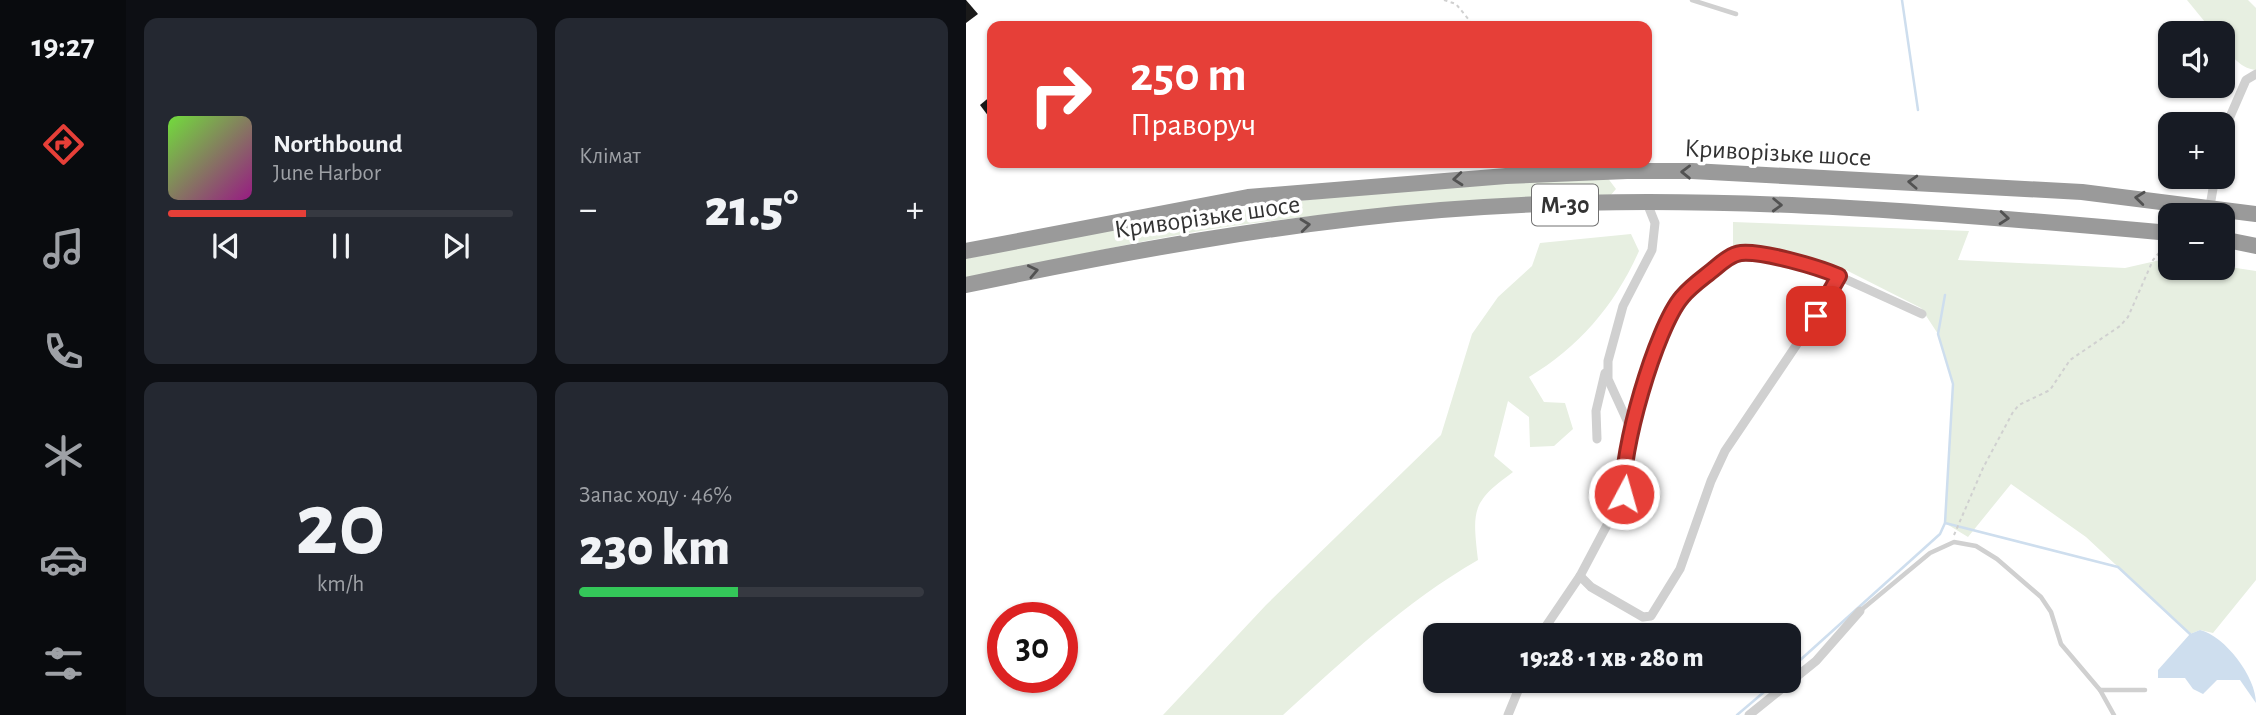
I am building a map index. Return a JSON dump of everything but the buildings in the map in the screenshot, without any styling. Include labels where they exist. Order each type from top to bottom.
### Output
[{"type":"highway","name":"Криворізьке шосе","points":[[966,251],[1106,222],[1248,197],[1612,168]]},
{"type":"highway","name":"Криворізьке шосе","points":[[1642,168],[2044,190],[2179,203]]},
{"type":"highway","name":"Криворізьке шосе","points":[[966,285],[1112,254],[1258,231],[1442,210],[1647,202],[1986,216],[2158,232]]},
{"type":"highway","name":"Криворізьке шосе","points":[[2235,210],[2256,214]]},
{"type":"highway","points":[[2235,242],[2256,246]]},
{"type":"street","points":[[2232,112],[2245,80],[2256,74]]},
{"type":"street","points":[[1597,439],[1596,411],[1623,306],[1652,250],[1655,223],[1647,202]]},
{"type":"street","points":[[1547,623],[1580,576],[1624,494],[1630,427],[1670,315],[1681,298],[1725,260],[1741,253],[1821,268],[1922,314]]},
{"type":"street","points":[[1580,576],[1591,587],[1643,617],[1651,616],[1680,569],[1711,481],[1725,451],[1816,316],[1839,276]]},
{"type":"street","points":[[1608,361],[1608,379],[1630,427]]},
{"type":"street","points":[[1749,715],[1816,661],[1860,611]]},
{"type":"street","points":[[1508,715],[1517,693]]},
{"type":"lane","points":[[1692,0],[1736,14]]},
{"type":"lane","points":[[1860,611],[1916,563],[1954,541],[1976,546],[1997,559],[2041,597],[2051,612],[2068,656],[2100,690],[2113,715]]},
{"type":"lane","points":[[2100,690],[2145,691]]},
{"type":"path","points":[[1444,0],[1456,4],[1470,21]]},
{"type":"path","points":[[1954,541],[1955,527],[2013,412],[2019,405],[2050,390],[2070,360],[2120,326],[2128,317],[2153,260],[2158,255]]},
{"type":"shaded area","points":[[2187,0],[2248,0],[2256,8],[2256,70],[2235,59],[2235,21],[2204,21]]},
{"type":"shaded area","points":[[1607,177],[1616,189],[1610,196],[1440,205],[1270,221],[1156,239],[966,279],[966,259],[1205,214],[1364,193],[1525,180]]},
{"type":"shaded area","points":[[1733,222],[1969,231],[1958,260],[2125,268],[2158,260],[2158,280],[2235,280],[2235,268],[2256,271],[2256,580],[2213,633],[2200,630],[2190,634],[2086,537],[2011,484],[1968,537],[1945,523],[1953,384],[1938,334],[1921,308],[1846,270],[1786,251],[1733,248]]},
{"type":"shaded area","points":[[1631,234],[1639,251],[1607,307],[1564,352],[1529,377],[1544,402],[1565,403],[1573,429],[1554,446],[1530,447],[1529,417],[1508,401],[1494,456],[1513,472],[1489,491],[1478,508],[1475,529],[1478,560],[1451,576],[1401,613],[1283,715],[1163,715],[1266,605],[1441,435],[1472,334],[1498,297],[1532,266],[1540,243]]},
{"type":"water","points":[[2200,630],[2219,640],[2237,659],[2251,681],[2256,703],[2240,680],[2217,680],[2203,694],[2193,689],[2185,678],[2158,678],[2158,670],[2190,634]]},
{"type":"waterway","points":[[1902,0],[1918,110]]},
{"type":"waterway","points":[[1945,295],[1938,334],[1953,384],[1945,523],[2118,567],[2190,634]]},
{"type":"waterway","points":[[1801,659],[1940,534],[1945,523]]},
{"type":"waterway","points":[[1737,715],[1763,693]]},
{"type":"route","points":[[1624,494],[1630,427],[1637,406],[1670,315],[1681,298],[1698,282],[1725,260],[1741,253],[1821,268],[1839,276],[1816,316]]}]
